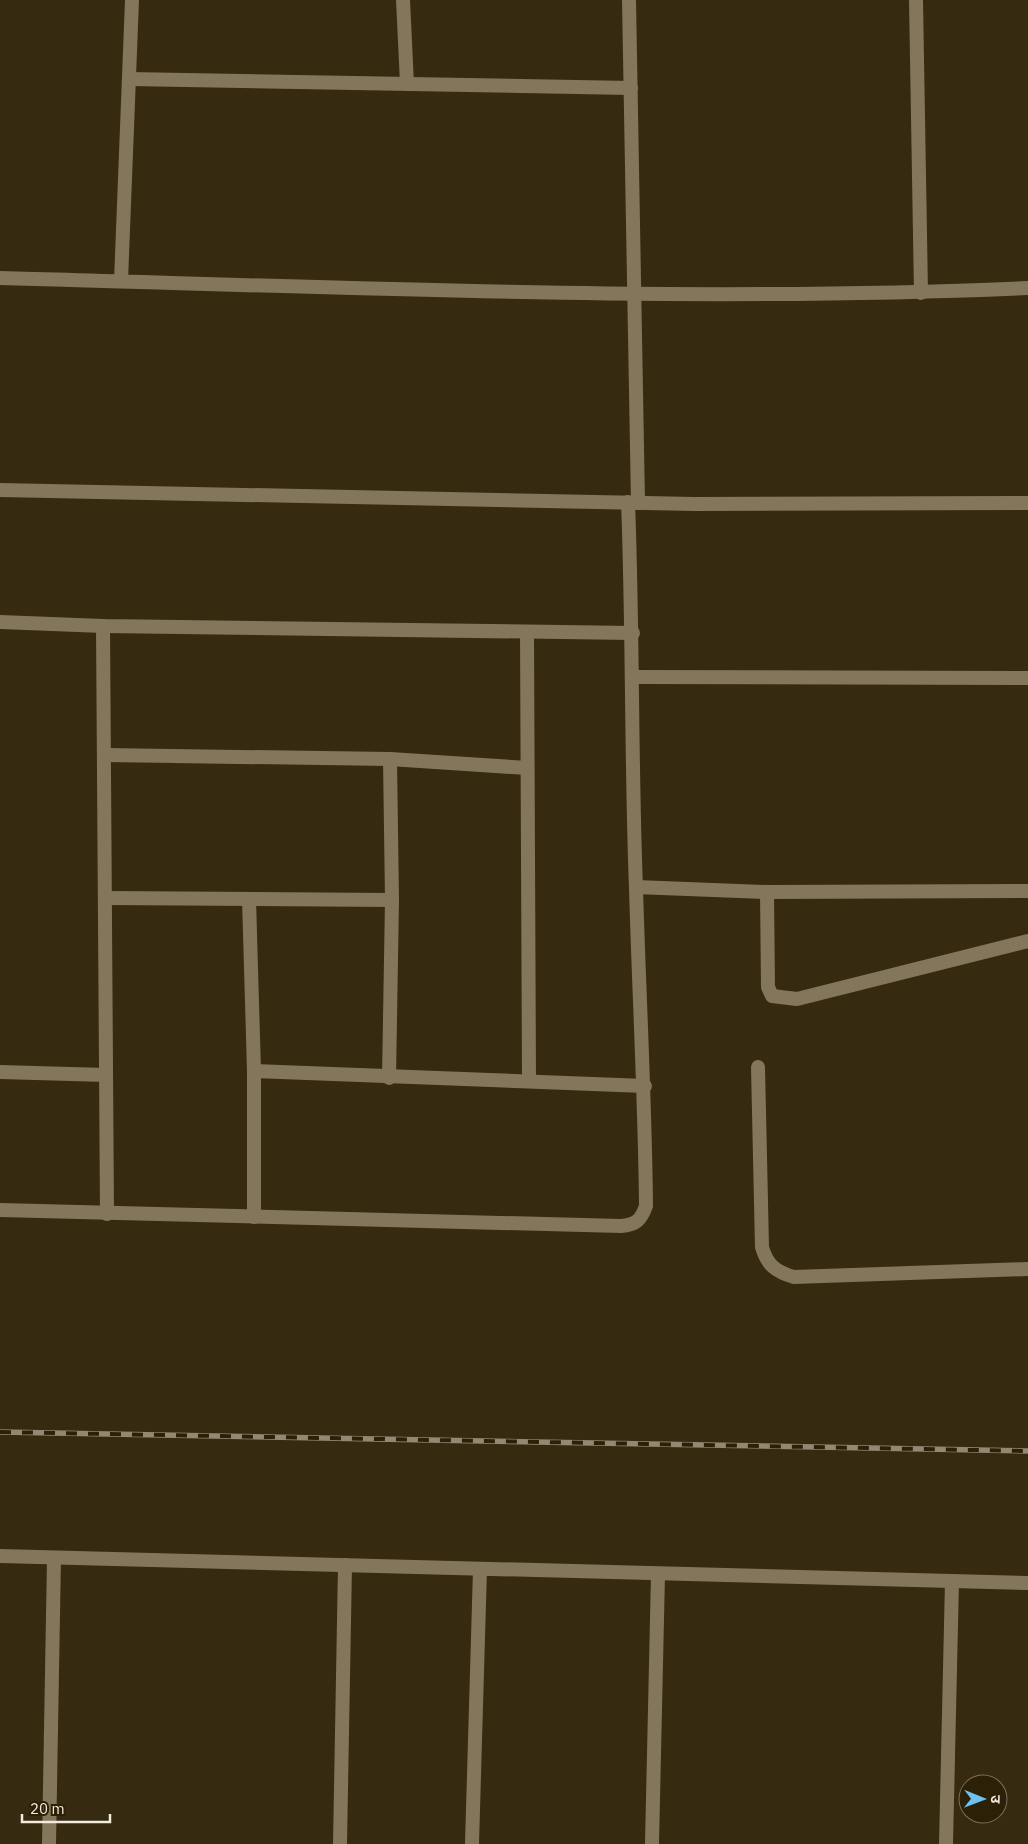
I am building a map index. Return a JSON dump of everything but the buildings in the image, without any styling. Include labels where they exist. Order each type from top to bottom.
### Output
[{"type":"street","points":[[121,281],[132,0]]},
{"type":"street","points":[[403,0],[407,84]]},
{"type":"street","points":[[0,1210],[630,1226],[642,1216],[646,1206],[645,1086],[636,887],[633,633],[634,294],[629,0]]},
{"type":"street","points":[[916,0],[921,293]]},
{"type":"street","points":[[129,79],[631,88]]},
{"type":"street","points":[[0,278],[634,294],[921,293],[1028,288]]},
{"type":"street","points":[[0,490],[633,503],[1028,503]]},
{"type":"street","points":[[0,622],[103,626],[633,633]]},
{"type":"street","points":[[103,626],[107,1214]]},
{"type":"street","points":[[527,632],[529,1081]]},
{"type":"street","points":[[634,677],[1028,678]]},
{"type":"street","points":[[104,755],[390,759],[527,768]]},
{"type":"street","points":[[389,1078],[392,900],[390,759]]},
{"type":"street","points":[[636,887],[767,892],[1028,890]]},
{"type":"street","points":[[767,892],[768,988],[772,996],[784,999],[797,999],[1028,941]]},
{"type":"street","points":[[105,898],[392,900]]},
{"type":"street","points":[[250,899],[254,1071],[254,1217]]},
{"type":"street","points":[[758,1067],[762,1247],[766,1259],[772,1268],[782,1274],[794,1277],[1028,1269]]},
{"type":"street","points":[[254,1071],[389,1078],[645,1086]]},
{"type":"street","points":[[0,1072],[106,1075]]},
{"type":"street","points":[[0,1556],[1028,1583]]},
{"type":"street","points":[[49,1844],[54,1558]]},
{"type":"street","points":[[340,1844],[345,1565]]},
{"type":"street","points":[[472,1844],[480,1569]]},
{"type":"street","points":[[652,1844],[658,1574]]},
{"type":"street","points":[[946,1844],[952,1581]]},
{"type":"railway","points":[[0,1432],[1028,1451]]}]
